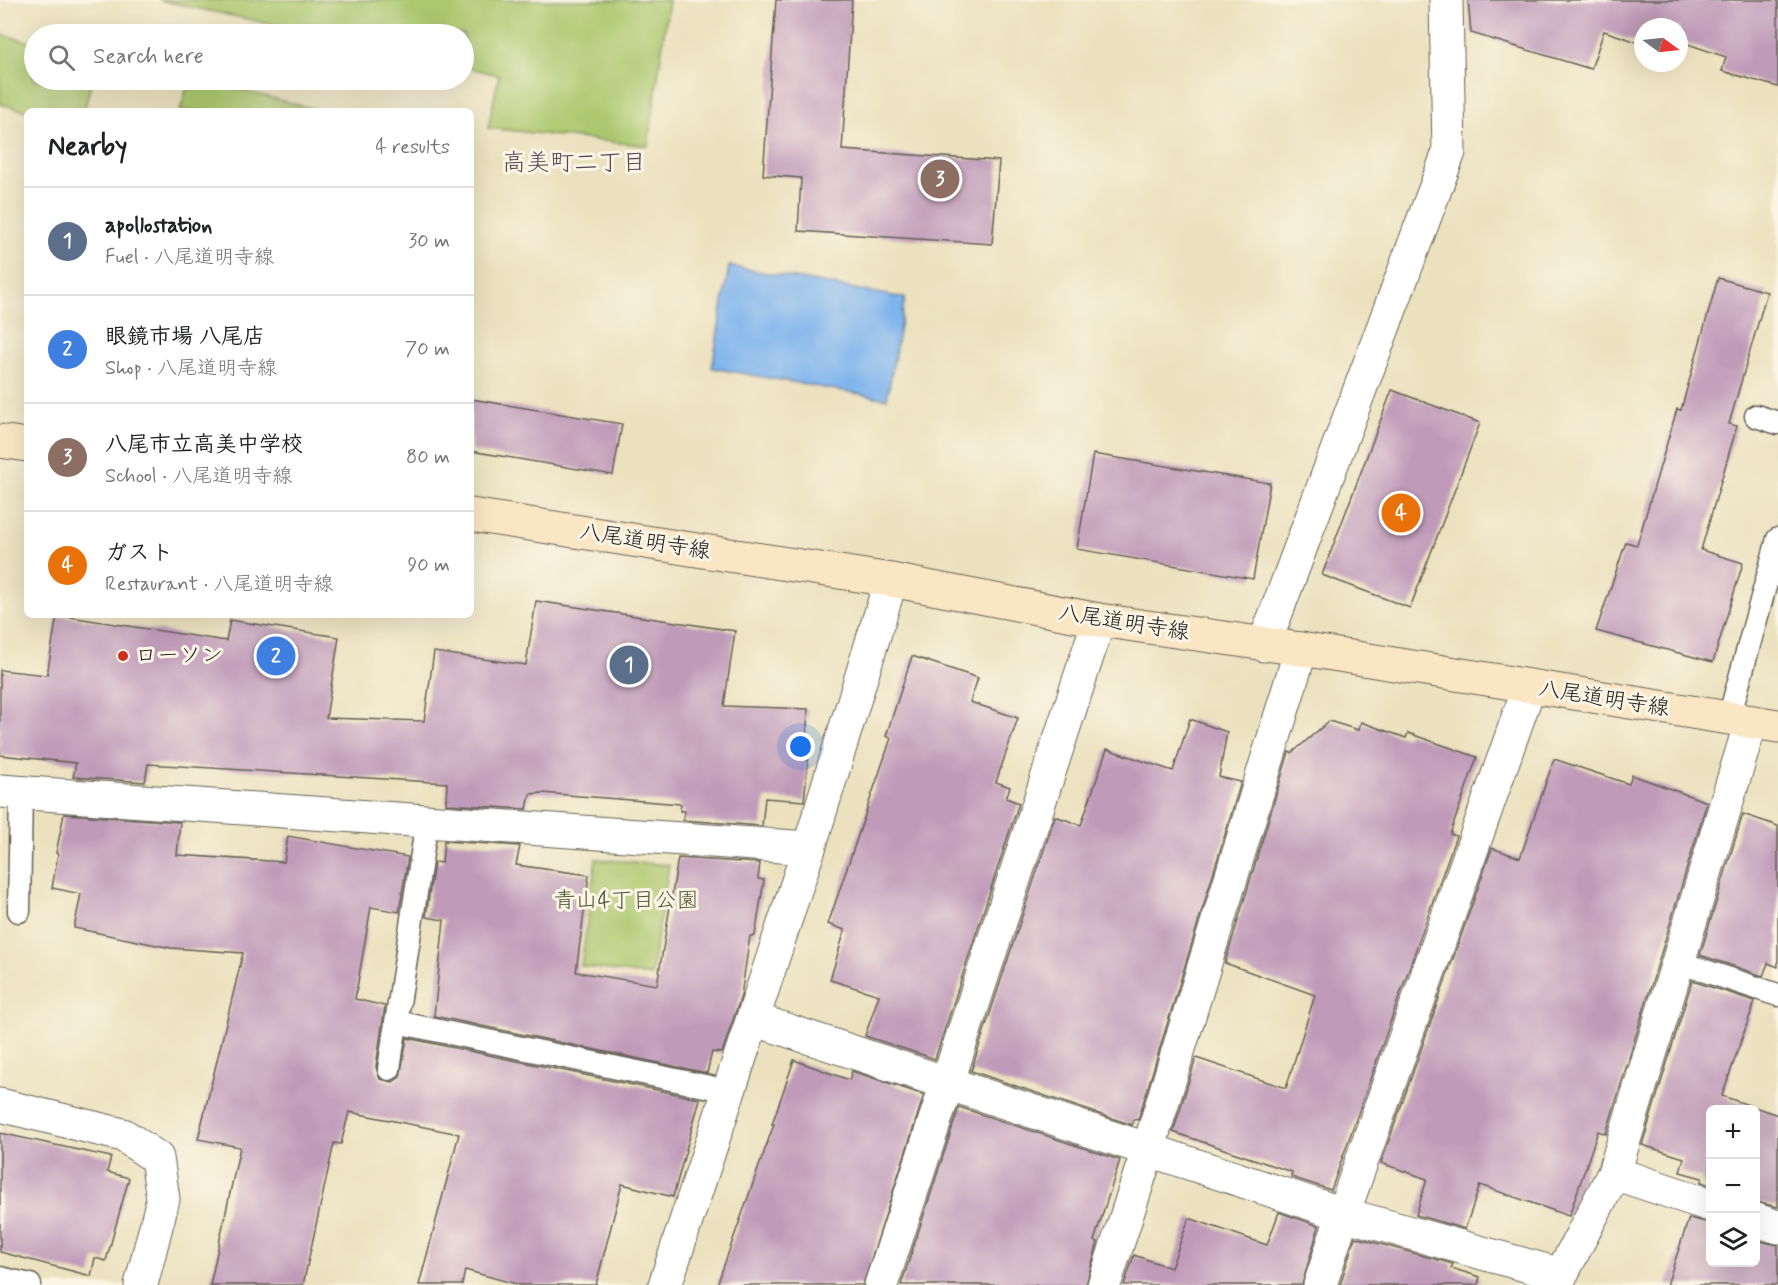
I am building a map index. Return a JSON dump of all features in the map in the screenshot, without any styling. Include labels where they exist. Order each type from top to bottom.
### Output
[{"type":"main road","points":[[0,441],[24,445]]},
{"type":"main road","name":"八尾道明寺線","points":[[474,515],[891,580],[1099,620],[1301,649],[1753,722]]},
{"type":"street","points":[[1264,645],[1449,152],[1446,0]]},
{"type":"street","points":[[665,1285],[809,848],[891,580]]},
{"type":"street","points":[[881,1285],[1099,620]]},
{"type":"street","points":[[1104,1285],[1148,1150],[1301,649]]},
{"type":"street","points":[[1320,1285],[1529,687]]},
{"type":"street","points":[[753,1019],[1343,1214],[1561,1275],[1614,1173],[1753,722]]},
{"type":"street","points":[[10,792],[809,848]]},
{"type":"street","points":[[0,1105],[123,1135],[158,1158],[163,1199],[141,1285]]},
{"type":"street","points":[[1614,1173],[1706,1204]]},
{"type":"street","points":[[1760,1222],[1778,1227]]},
{"type":"lane","points":[[1756,416],[1778,423]]},
{"type":"lane","points":[[1753,722],[1778,539]]},
{"type":"lane","points":[[10,792],[19,911]]},
{"type":"lane","points":[[389,1069],[427,821]]},
{"type":"lane","points":[[1678,962],[1778,995]]},
{"type":"lane","points":[[396,1022],[729,1091]]},
{"type":"lane","points":[[0,1278],[30,1285]]},
{"type":"green space","points":[[159,0],[669,0],[648,146],[488,128],[499,75],[474,69],[474,24],[270,24]]},
{"type":"green space","points":[[0,34],[24,40],[24,90],[89,90],[85,108],[24,108],[24,110],[0,104]]},
{"type":"green space","points":[[186,90],[241,90],[310,108],[181,108]]},
{"type":"green space","name":"青山4丁目公園","points":[[596,859],[669,865],[651,976],[581,966]]},
{"type":"water","points":[[729,266],[905,298],[887,399],[712,368]]},
{"type":"building","points":[[776,0],[852,0],[842,150],[999,161],[992,244],[798,231],[801,178],[763,175]]},
{"type":"building","points":[[1468,0],[1778,0],[1778,87],[1722,71],[1726,57],[1688,44],[1688,18],[1634,18],[1634,41],[1604,31],[1591,69],[1471,33]]},
{"type":"building","points":[[1718,278],[1767,292],[1729,424],[1737,426],[1701,550],[1743,563],[1713,662],[1596,631],[1626,542],[1637,545],[1677,409],[1681,410]]},
{"type":"building","points":[[1392,390],[1480,423],[1410,608],[1322,575]]},
{"type":"building","points":[[474,399],[622,424],[613,475],[474,452]]},
{"type":"building","points":[[1093,454],[1270,483],[1253,579],[1077,549]]},
{"type":"building","points":[[536,601],[735,631],[724,706],[808,709],[806,742],[810,742],[804,801],[765,798],[762,826],[683,820],[685,811],[680,811],[681,804],[542,793],[530,794],[527,809],[446,804],[447,783],[148,764],[145,782],[73,777],[76,763],[0,755],[0,670],[47,675],[56,618],[76,618],[226,641],[230,620],[339,637],[326,718],[424,721],[434,652],[526,665]]},
{"type":"building","points":[[912,656],[978,678],[970,702],[1018,718],[996,782],[1010,787],[1006,798],[1019,803],[935,1059],[865,1036],[879,995],[830,980],[845,930],[828,924],[891,738],[886,736]]},
{"type":"building","points":[[1190,719],[1227,732],[1219,777],[1241,782],[1138,1120],[1134,1119],[1132,1125],[971,1071],[1055,816],[1081,825],[1107,749],[1173,771]]},
{"type":"building","points":[[1329,721],[1358,730],[1361,722],[1406,738],[1408,733],[1477,757],[1450,834],[1456,836],[1331,1190],[1291,1177],[1292,1172],[1173,1132],[1196,1058],[1286,1088],[1315,995],[1225,963],[1289,752],[1292,753]]},
{"type":"building","points":[[1554,759],[1629,784],[1632,775],[1707,802],[1606,1134],[1598,1131],[1569,1216],[1480,1185],[1465,1229],[1416,1215],[1427,1179],[1381,1163],[1492,848],[1520,858]]},
{"type":"building","points":[[64,814],[180,822],[177,855],[284,862],[288,836],[408,857],[399,912],[371,907],[355,999],[385,1006],[376,1067],[380,1079],[393,1082],[400,1077],[407,1038],[700,1099],[673,1197],[622,1184],[596,1285],[520,1285],[465,1270],[462,1285],[419,1285],[459,1134],[349,1112],[341,1144],[334,1143],[303,1285],[210,1285],[240,1147],[198,1139],[243,953],[171,948],[74,928],[81,894],[52,888]]},
{"type":"building","points":[[1743,814],[1778,826],[1778,967],[1768,963],[1763,976],[1700,955]]},
{"type":"building","points":[[444,841],[520,846],[516,865],[589,875],[576,972],[657,985],[678,858],[760,863],[758,879],[764,880],[755,936],[750,936],[741,996],[722,1053],[712,1052],[707,1073],[434,1016],[444,920],[426,917],[434,862],[442,863]]},
{"type":"building","points":[[1692,981],[1755,1001],[1722,1096],[1749,1105],[1706,1105],[1706,1184],[1701,1182],[1702,1178],[1680,1172],[1684,1158],[1642,1145]]},
{"type":"building","points":[[794,1060],[849,1080],[852,1071],[924,1095],[863,1285],[717,1285],[774,1124],[772,1124]]},
{"type":"building","points":[[959,1107],[1120,1160],[1094,1241],[1098,1242],[1086,1285],[901,1285]]},
{"type":"building","points":[[1760,1109],[1778,1115],[1778,1207],[1760,1203]]},
{"type":"building","points":[[0,1133],[111,1157],[107,1172],[129,1178],[106,1261],[95,1258],[91,1276],[0,1252]]},
{"type":"building","points":[[1279,1212],[1319,1226],[1302,1285],[1124,1285],[1134,1255],[1171,1268],[1189,1218],[1267,1245]]},
{"type":"building","points":[[1689,1218],[1706,1222],[1706,1267],[1760,1267],[1760,1241],[1778,1245],[1778,1285],[1667,1285]]},
{"type":"building","points":[[1355,1237],[1453,1264],[1451,1268],[1480,1277],[1478,1285],[1340,1285]]},
{"type":"place","name":"八尾市立高美中学校","points":[[940,179]]},
{"type":"place","name":"ガスト","points":[[1401,513]]},
{"type":"place","name":"ローソン","points":[[123,656]]},
{"type":"place","name":"眼鏡市場 八尾店","points":[[276,656]]},
{"type":"place","name":"apollostation","points":[[629,665]]},
{"type":"district","name":"高美町二丁目","points":[[574,163]]}]
